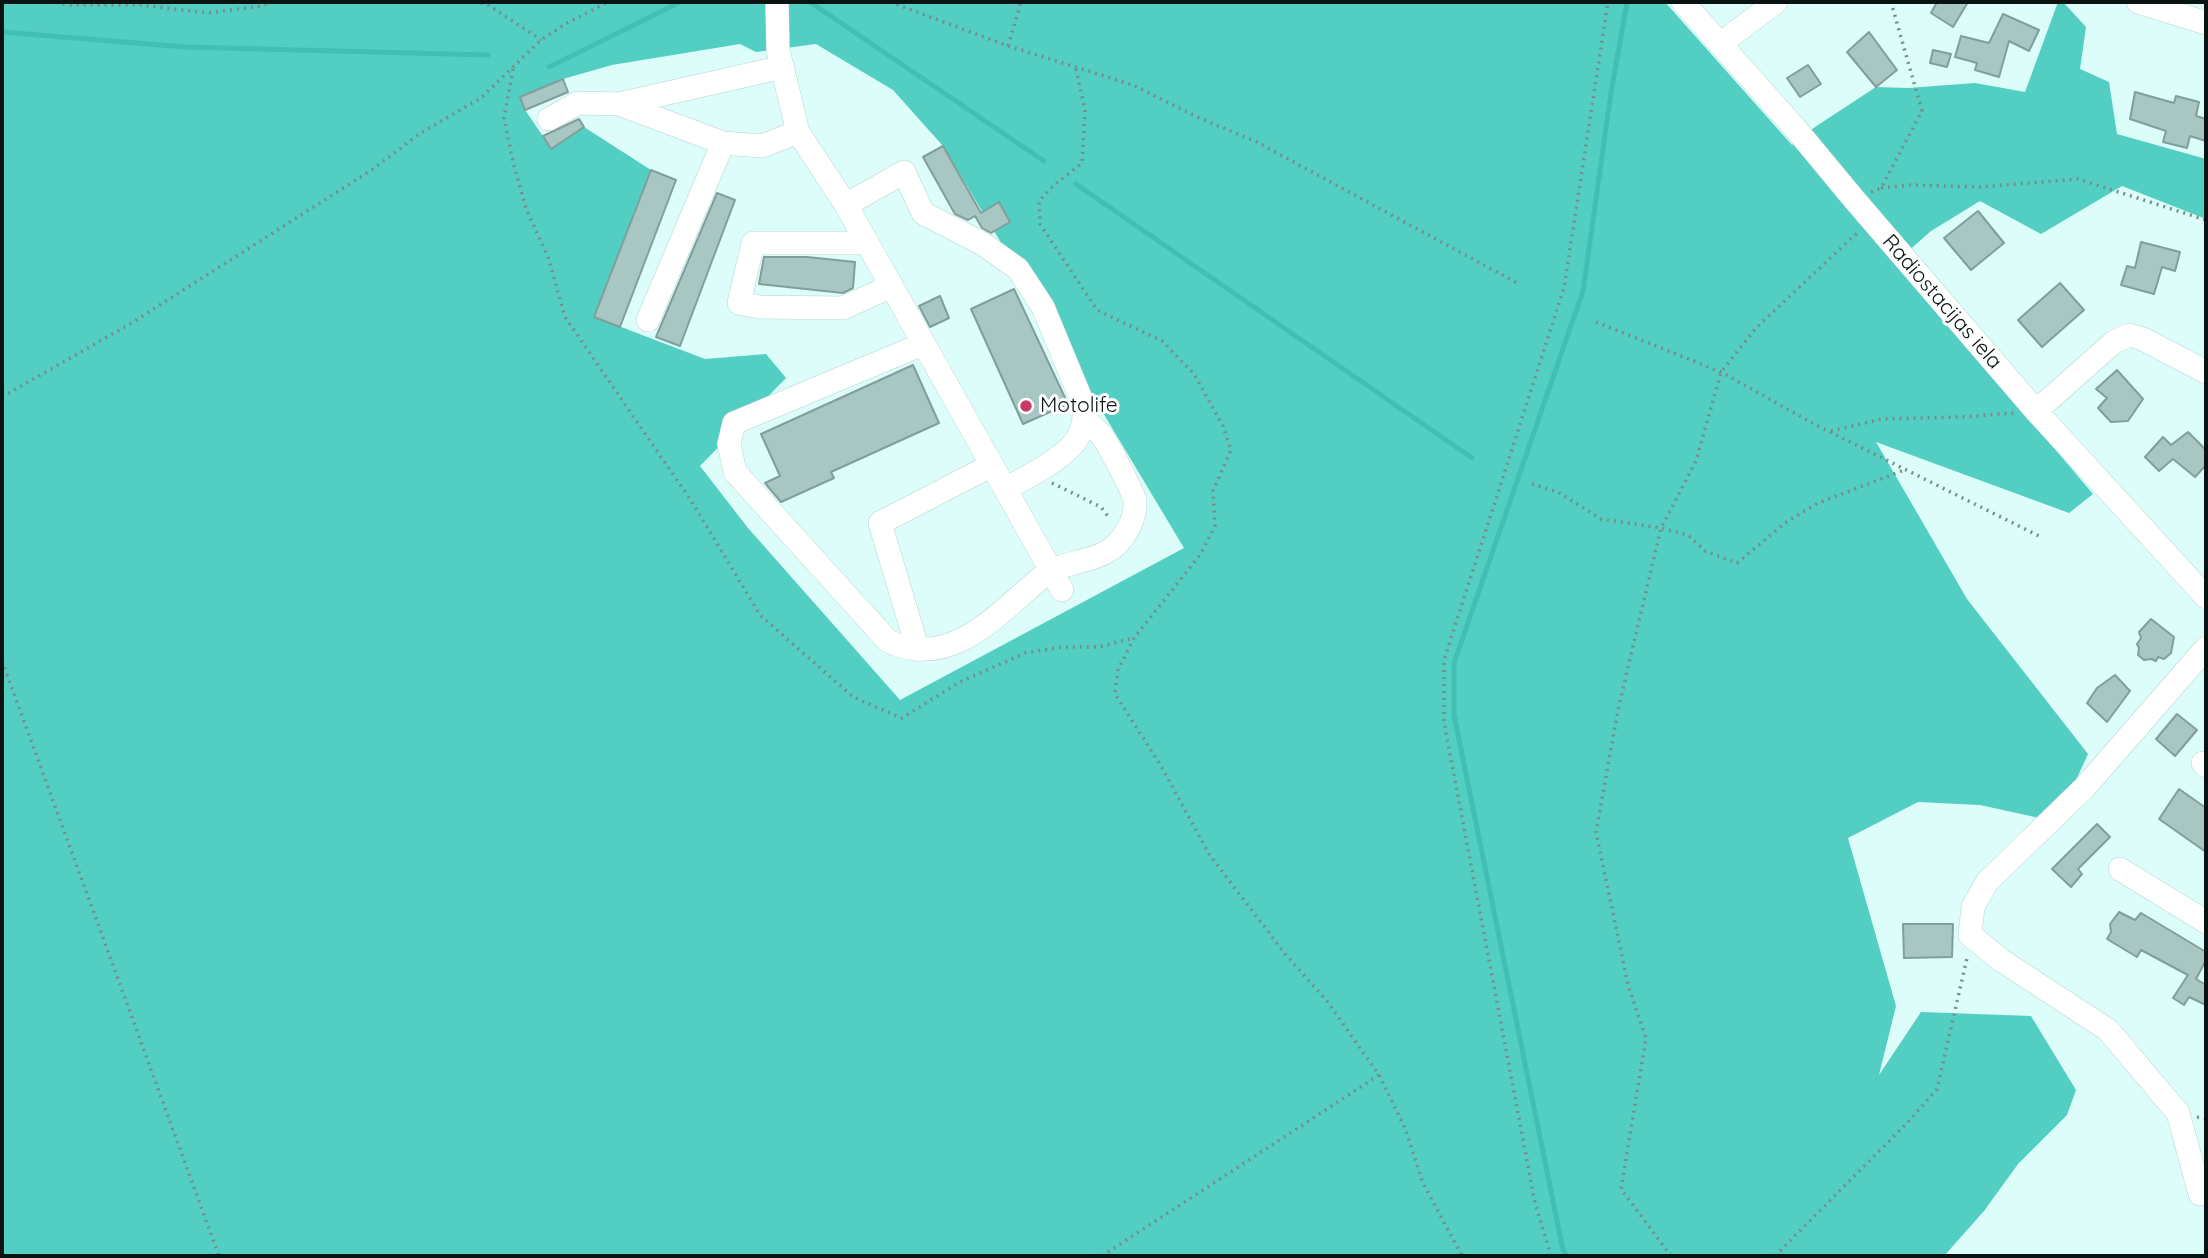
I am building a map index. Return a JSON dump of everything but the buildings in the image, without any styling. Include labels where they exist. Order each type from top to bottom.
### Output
[{"type":"street","points":[[776,2],[778,50],[798,132],[846,205],[1056,580]]},
{"type":"street","name":"Radiostacijas iela","points":[[1683,2],[1795,128],[2036,411],[2206,597]]},
{"type":"street","points":[[1720,44],[1776,2]]},
{"type":"street","points":[[2138,2],[2206,23]]},
{"type":"street","points":[[548,119],[578,103],[619,104],[783,67]]},
{"type":"street","points":[[619,104],[723,143],[762,146],[798,132]]},
{"type":"street","points":[[648,320],[723,143]]},
{"type":"street","points":[[846,205],[904,172],[923,212],[983,244],[1018,269],[1043,307],[1084,406],[1085,421],[1074,443],[1035,474],[1005,489]]},
{"type":"street","points":[[867,243],[752,243],[739,303],[759,307],[843,308],[892,286]]},
{"type":"street","points":[[2036,411],[2114,342],[2129,335],[2143,339],[2206,372]]},
{"type":"street","points":[[923,344],[734,423],[729,444],[736,472],[888,641],[902,648],[940,649],[966,639],[1056,580],[1074,565],[1107,552],[1117,544],[1133,522],[1135,499],[1102,436],[1085,421]]},
{"type":"street","points":[[918,650],[880,523],[992,465]]},
{"type":"street","points":[[2200,1194],[2178,1113],[2108,1030],[2001,960],[1970,934],[1973,906],[1987,882],[2085,787],[2206,648]]},
{"type":"street","points":[[2120,869],[2206,922]]},
{"type":"path","points":[[56,2],[67,5],[141,5],[208,13],[272,2]]},
{"type":"path","points":[[474,2],[486,4],[541,40]]},
{"type":"path","points":[[2,397],[130,324],[373,169],[419,134],[481,98],[541,40],[608,2]]},
{"type":"path","points":[[890,2],[1008,46],[1133,85],[1197,117],[1257,142],[1517,282]]},
{"type":"path","points":[[1008,46],[1021,2]]},
{"type":"path","points":[[1551,1256],[1535,1203],[1444,722],[1444,660],[1564,288],[1608,2]]},
{"type":"path","points":[[1881,188],[1922,111],[1891,2]]},
{"type":"path","points":[[1076,69],[1085,110],[1082,163],[1039,201],[1040,224],[1097,310],[1162,341],[1194,374],[1223,426],[1231,450],[1213,491],[1215,526],[1200,555],[1134,638],[1118,670],[1115,694],[1161,766],[1209,854],[1285,954],[1327,1000],[1380,1075],[1405,1128],[1423,1183],[1462,1256]]},
{"type":"path","points":[[1853,198],[1881,188],[1912,185],[1979,187],[2078,179],[2206,220]]},
{"type":"path","points":[[1671,1256],[1620,1189],[1646,1038],[1628,985],[1597,832],[1618,710],[1661,528],[1696,461],[1721,372],[1756,328],[1871,219]]},
{"type":"path","points":[[1597,321],[1721,372],[1829,432],[2043,538]]},
{"type":"path","points":[[1829,432],[1882,419],[1962,417],[2036,411]]},
{"type":"path","points":[[1532,484],[1558,492],[1601,519],[1688,535],[1704,551],[1737,563],[1785,523],[1818,503],[1904,470]]},
{"type":"path","points":[[1035,474],[1101,507],[1114,523],[1117,544]]},
{"type":"path","points":[[2,661],[219,1256]]},
{"type":"path","points":[[1775,1256],[1908,1122],[1937,1089],[1966,965],[1970,934]]},
{"type":"path","points":[[1102,1256],[1380,1075]]},
{"type":"shaded area","points":[[2,2],[1665,2],[1792,145],[1876,87],[1908,88],[1975,83],[2025,92],[2058,2],[2063,2],[2086,27],[2080,69],[2109,82],[2117,134],[2206,159],[2206,219],[2122,186],[2041,234],[1980,201],[1931,231],[1896,262],[2093,494],[2069,513],[1876,442],[1967,599],[2088,754],[2071,791],[2044,819],[1980,805],[1918,802],[1848,838],[1896,1006],[1879,1075],[1921,1012],[2031,1016],[2076,1090],[2067,1115],[2018,1164],[1984,1211],[1944,1256],[2,1256]],"holes":[[[740,44],[756,52],[816,44],[893,90],[943,146],[1184,548],[900,700],[748,528],[700,466],[786,378],[766,354],[705,359],[595,317],[651,170],[584,127],[551,148],[525,110],[563,79],[612,65]]]},
{"type":"waterway","points":[[549,67],[680,2]]},
{"type":"waterway","points":[[810,2],[1044,161]]},
{"type":"waterway","points":[[1567,1256],[1563,1250],[1454,715],[1454,663],[1583,291],[1611,93],[1627,2]]},
{"type":"waterway","points":[[2,32],[185,47],[488,55]]},
{"type":"waterway","points":[[1076,184],[1472,458]]},
{"type":"place","name":"Motolife","points":[[1026,406]]}]
